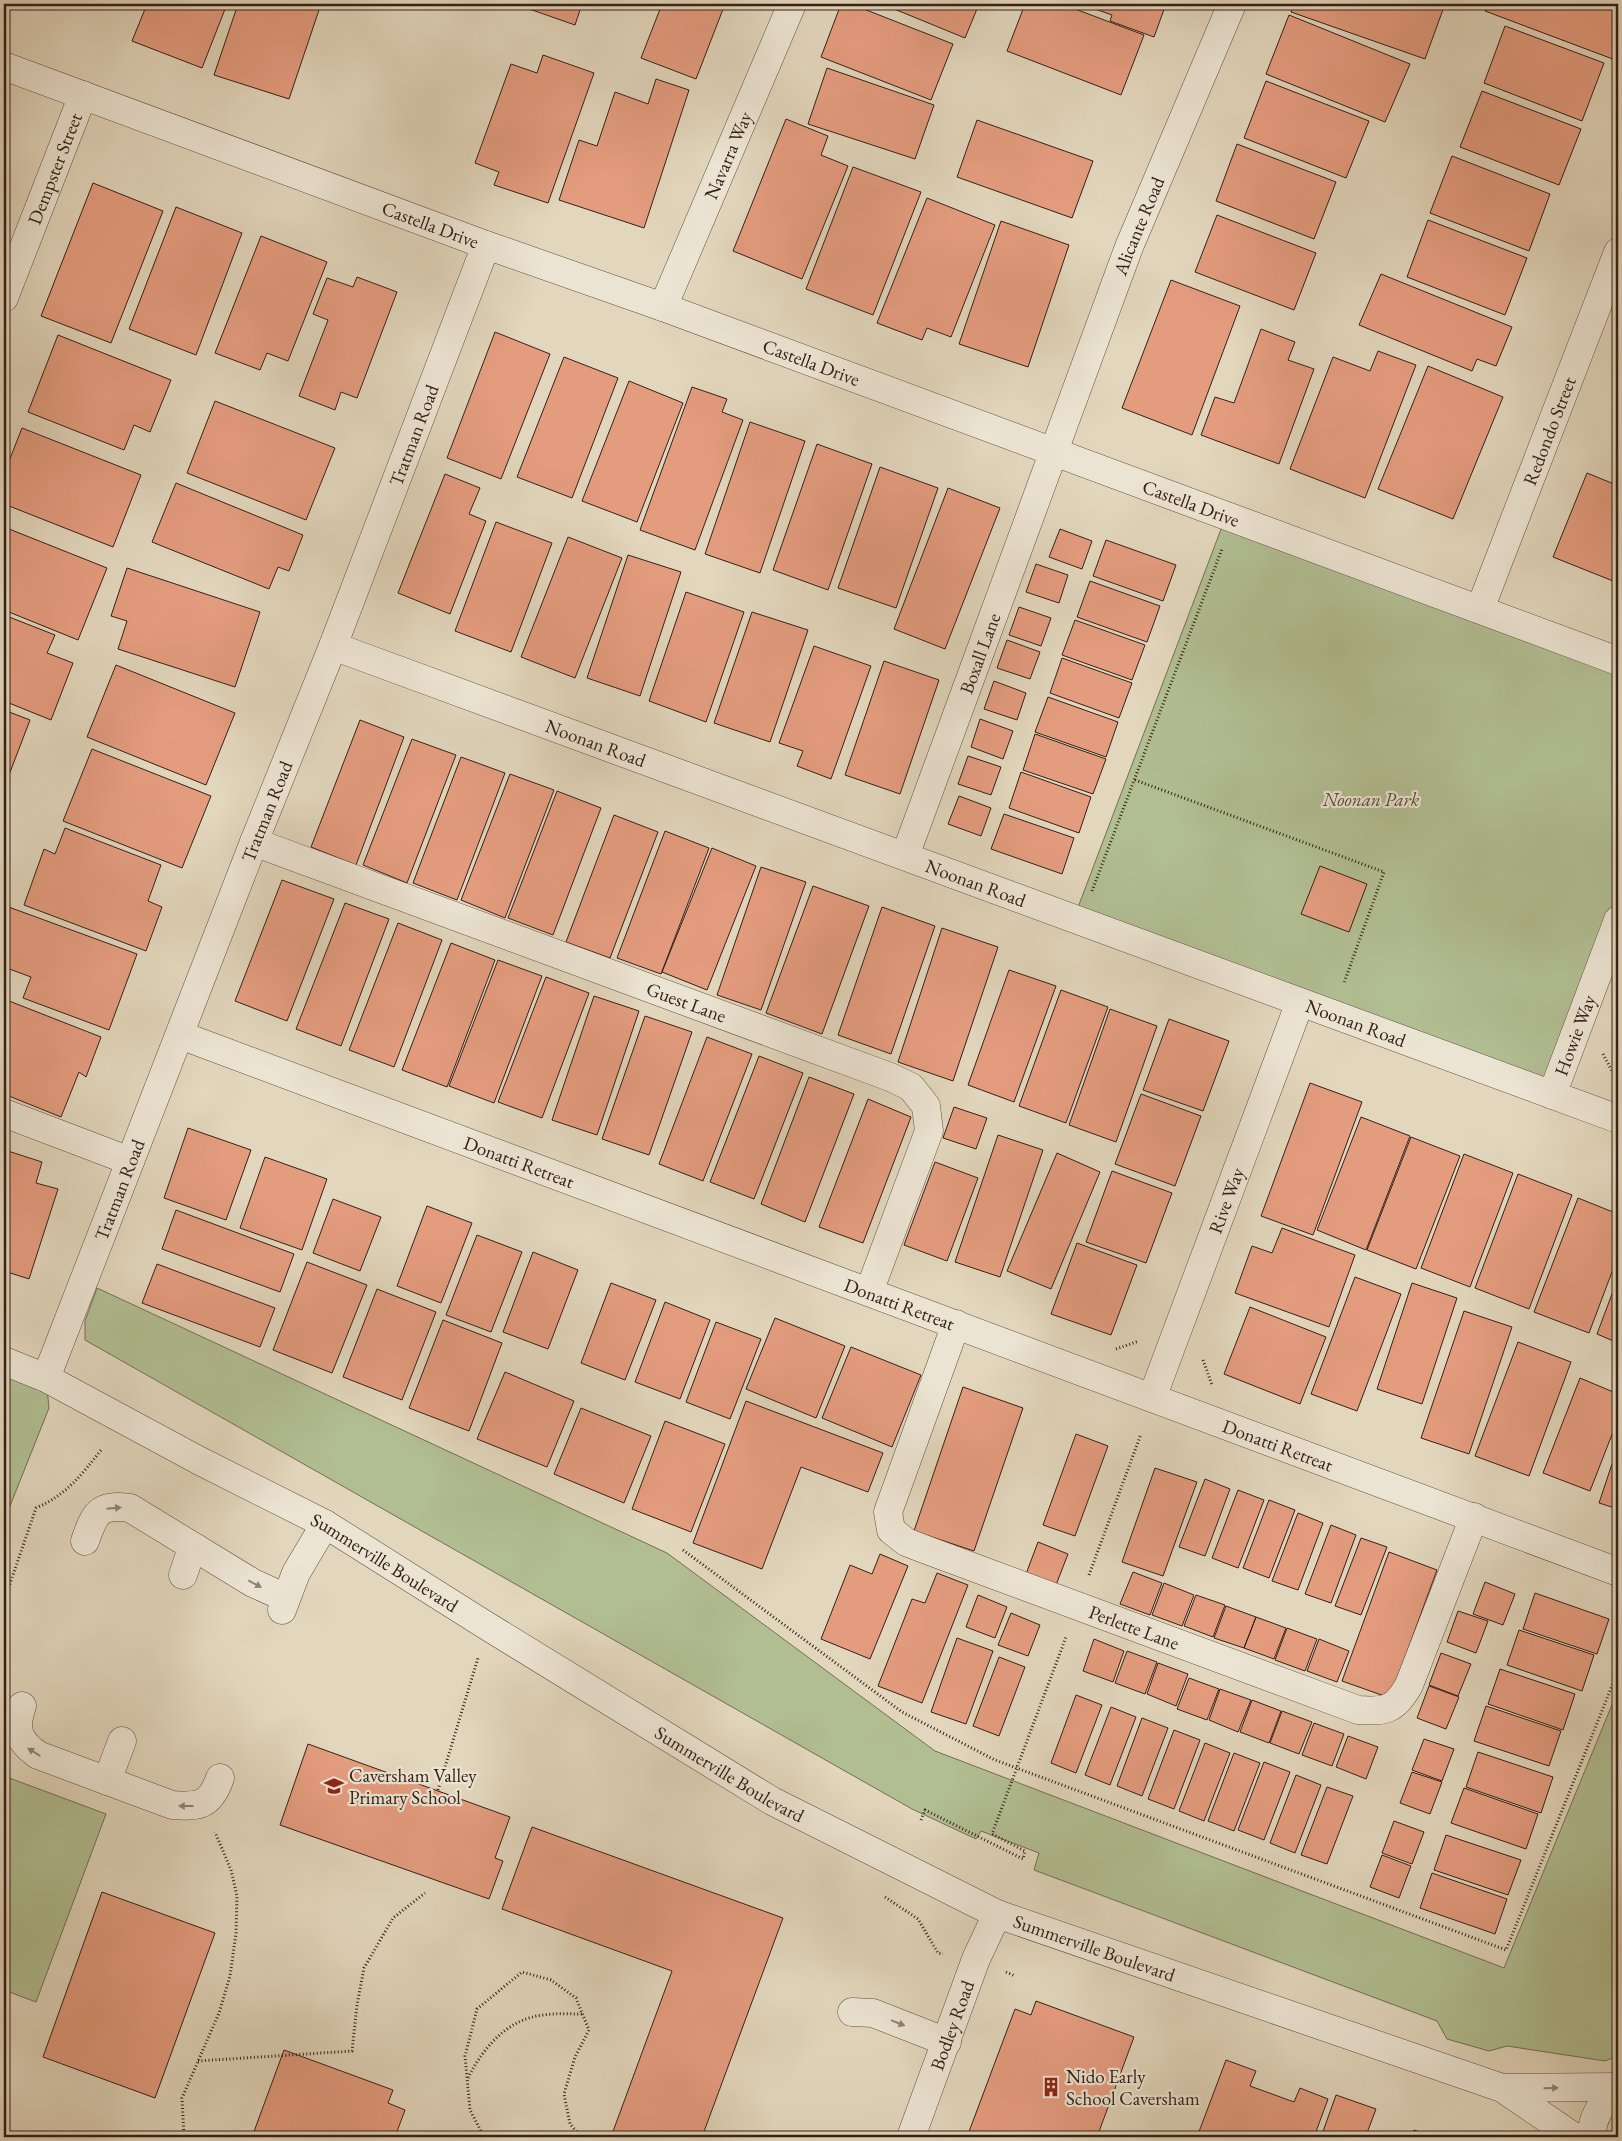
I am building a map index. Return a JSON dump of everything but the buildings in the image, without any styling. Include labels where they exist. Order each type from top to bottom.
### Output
[{"type":"street","name":"Navarra Way","points":[[662,307],[792,4]]},
{"type":"street","name":"Alicante Road","points":[[1055,452],[1129,247],[1232,4]]},
{"type":"street","name":"Castella Drive","points":[[4,66],[1618,661]]},
{"type":"street","name":"Dempster Street","points":[[4,298],[83,95]]},
{"type":"street","name":"Tratman Road","points":[[46,1378],[254,842],[333,646],[486,244]]},
{"type":"street","name":"Redondo Street","points":[[1480,610],[1618,252]]},
{"type":"street","name":"Boxall Lane","points":[[906,856],[1055,452]]},
{"type":"street","name":"Noonan Road","points":[[333,646],[1618,1119]]},
{"type":"street","name":"Guest Lane","points":[[254,842],[883,1074],[911,1087],[926,1106],[929,1131],[869,1292]]},
{"type":"street","name":"Howie Way","points":[[1552,1095],[1618,920]]},
{"type":"street","name":"Rive Way","points":[[1152,1398],[1300,1002]]},
{"type":"street","name":"Donatti Retreat","points":[[180,1036],[1618,1572]]},
{"type":"street","points":[[4,1113],[130,1161]]},
{"type":"street","name":"Perlette Lane","points":[[956,1324],[888,1512],[891,1530],[906,1542],[942,1556],[1358,1710],[1376,1711],[1389,1709],[1401,1699],[1409,1685],[1474,1518]]},
{"type":"street","name":"Summerville Boulevard","points":[[4,1361],[46,1378],[198,1460],[325,1524],[772,1801],[997,1914],[1502,2088],[1574,2137]]},
{"type":"street","points":[[85,1541],[93,1519],[100,1510],[114,1506],[130,1508],[284,1604],[296,1573],[325,1524]]},
{"type":"street","points":[[183,1575],[189,1557],[196,1548]]},
{"type":"street","points":[[22,1706],[18,1716],[18,1732],[25,1745],[38,1755],[172,1805],[192,1807],[207,1802],[216,1789],[220,1778]]},
{"type":"street","points":[[107,1781],[122,1741]]},
{"type":"street","name":"Bodley Road","points":[[911,2137],[976,1959],[997,1914]]},
{"type":"street","points":[[852,2012],[873,2013],[947,2042]]},
{"type":"street","points":[[1592,2137],[1597,2114],[1606,2099],[1618,2087]]},
{"type":"street","name":"Summerville Boulevard","points":[[1502,2088],[1618,2087]]},
{"type":"path","points":[[1090,899],[1223,546]]},
{"type":"path","points":[[1134,780],[1384,872],[1341,991]]},
{"type":"path","points":[[1602,1053],[1618,1082]]},
{"type":"path","points":[[4,1601],[36,1508],[54,1500],[78,1479],[102,1449]]},
{"type":"path","points":[[683,1550],[902,1712],[954,1740],[1017,1769],[1506,1950],[1618,1671]]},
{"type":"path","points":[[438,1790],[487,1626]]},
{"type":"path","points":[[920,1820],[925,1810],[1022,1860],[1026,1852],[992,1834],[1017,1769]]},
{"type":"path","points":[[184,2137],[182,2098],[219,2013],[230,1976],[236,1933],[237,1896],[231,1870],[201,1804]]},
{"type":"path","points":[[900,1866],[884,1896],[918,1919],[938,1953],[976,1959]]},
{"type":"path","points":[[198,2061],[352,2051],[357,2005],[364,1968],[393,1918],[424,1894]]},
{"type":"path","points":[[484,2137],[470,2110],[465,2056],[477,2009],[522,1972],[551,1980],[576,1998],[589,2030],[575,2057],[564,2094],[570,2124],[581,2137]]},
{"type":"path","points":[[467,2080],[490,2042],[514,2024],[541,2015],[582,2014]]},
{"type":"green space","name":"Noonan Park","points":[[1226,516],[1618,661],[1618,920],[1552,1095],[1074,918]]},
{"type":"green space","points":[[97,1288],[667,1553],[935,1751],[1504,1968],[1618,1690],[1618,2056],[1605,2061],[1507,2046],[1489,2051],[1447,2039],[1437,2021],[1034,1870],[1039,1853],[981,1831],[976,1839],[912,1809],[85,1340],[85,1321]]},
{"type":"green space","points":[[4,1361],[46,1378],[49,1408],[4,1521]]},
{"type":"green space","points":[[4,1776],[106,1814],[36,2002],[4,1990]]},
{"type":"place","name":"Caversham Valley Primary School","points":[[334,1786]]},
{"type":"place","name":"Nido Early School Caversham","points":[[1051,2087]]}]
